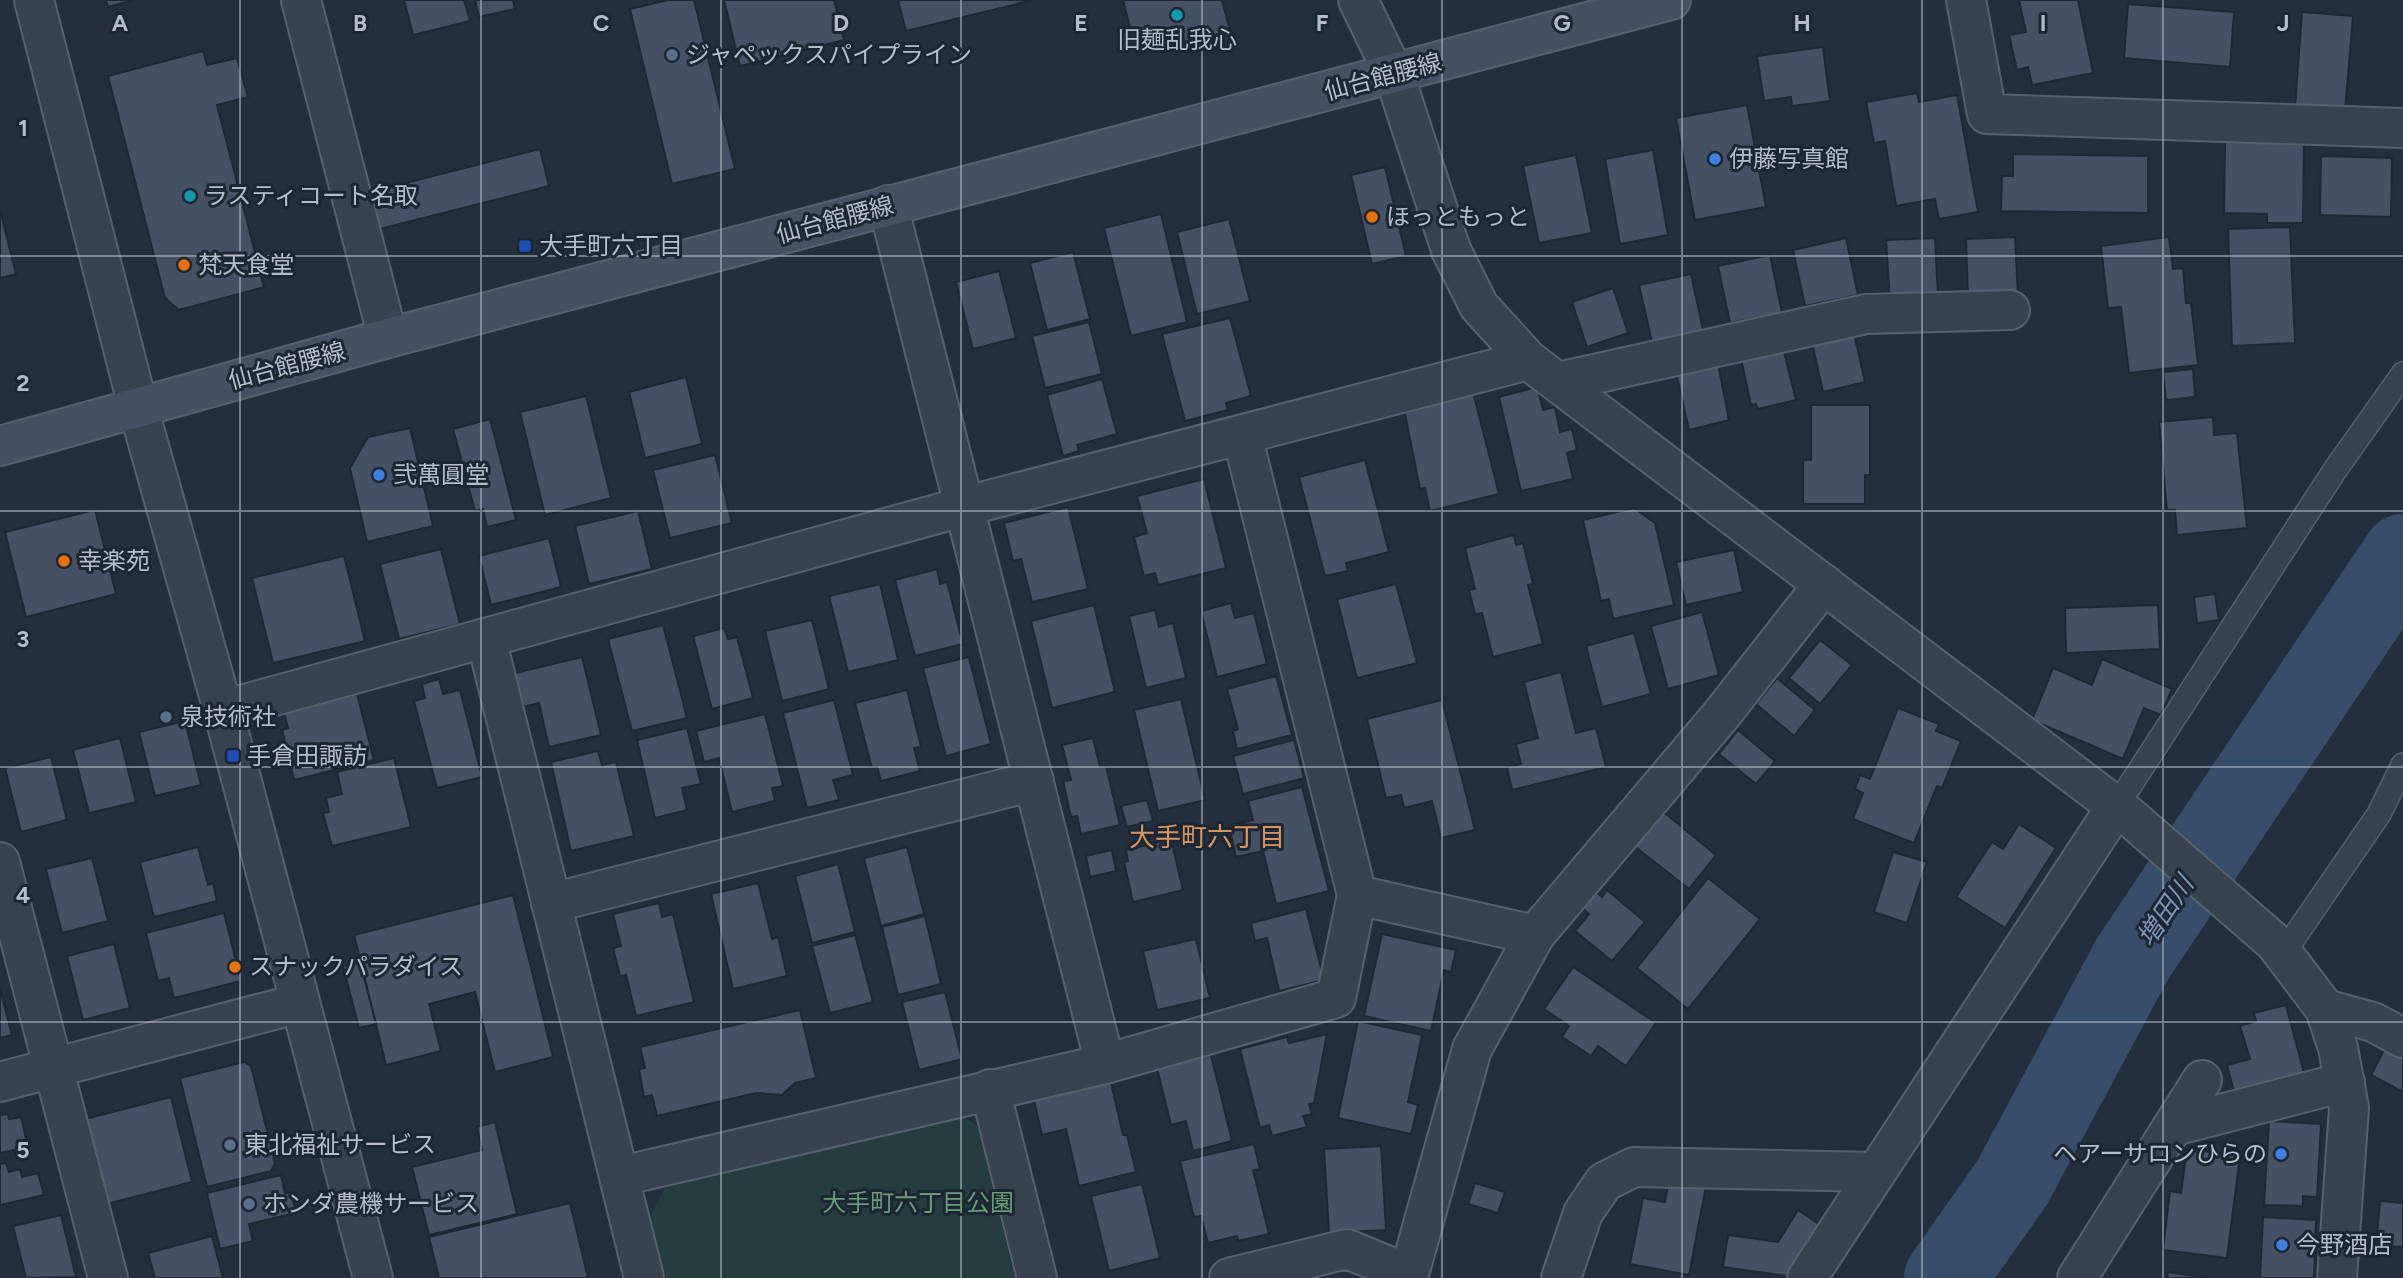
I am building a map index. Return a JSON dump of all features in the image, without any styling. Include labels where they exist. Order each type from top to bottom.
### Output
[{"type":"main road","name":"仙台館腰線","points":[[0,446],[388,338],[1662,1]]},
{"type":"street","points":[[34,0],[138,407],[223,710],[373,1278]]},
{"type":"street","points":[[301,0],[388,338]]},
{"type":"street","points":[[1357,0],[1394,74],[1451,250],[1479,306],[1528,360],[2123,812],[2279,947],[2325,1009],[2338,1048],[2345,1082],[2349,1108],[2337,1278]]},
{"type":"street","points":[[1966,0],[1987,114],[2403,128]]},
{"type":"street","points":[[888,205],[1105,1064]]},
{"type":"street","points":[[1558,382],[1866,314],[2010,310]]},
{"type":"street","points":[[223,710],[966,506],[1528,360]]},
{"type":"street","points":[[621,1176],[1105,1064],[1336,998],[1357,895],[1242,435]]},
{"type":"street","points":[[1229,1278],[1347,1249],[1408,1276],[1472,1049],[1535,935],[1722,713],[1824,584]]},
{"type":"street","points":[[486,638],[621,1176],[644,1278]]},
{"type":"street","points":[[551,903],[1034,781]]},
{"type":"street","points":[[1807,1278],[1876,1172],[2123,812]]},
{"type":"street","points":[[0,862],[108,1278]]},
{"type":"street","points":[[1357,895],[1535,935]]},
{"type":"street","points":[[0,1082],[300,1003]]},
{"type":"street","points":[[2325,1009],[2374,1022],[2403,1038]]},
{"type":"street","points":[[2077,1278],[2202,1080]]},
{"type":"street","points":[[2174,1126],[2345,1082]]},
{"type":"street","points":[[990,1089],[1037,1278]]},
{"type":"street","points":[[1561,1278],[1583,1213],[1604,1182],[1634,1167],[1876,1172]]},
{"type":"lane","points":[[2123,812],[2335,470],[2403,374]]},
{"type":"lane","points":[[2279,947],[2379,814],[2403,765]]},
{"type":"green space","name":"大手町六丁目公園","points":[[961,1115],[980,1128],[1014,1278],[665,1278],[650,1217],[665,1188]]},
{"type":"building","points":[[106,0],[134,0],[108,7]]},
{"type":"building","points":[[404,0],[464,0],[470,21],[413,35]]},
{"type":"building","points":[[475,0],[513,0],[515,9],[479,17]]},
{"type":"building","points":[[668,0],[694,0],[735,169],[672,184],[630,9]]},
{"type":"building","points":[[724,0],[834,0],[844,40],[740,66]]},
{"type":"building","points":[[898,0],[1033,0],[906,31]]},
{"type":"building","name":"旧麺乱我心","points":[[1123,0],[1222,0],[1230,31],[1137,55]]},
{"type":"building","points":[[2019,0],[2078,0],[2093,73],[2032,85],[2028,67],[2017,70],[2009,35],[2026,32]]},
{"type":"building","points":[[2128,4],[2234,12],[2230,67],[2124,58]]},
{"type":"building","points":[[2302,12],[2353,16],[2345,111],[2295,107]]},
{"type":"building","points":[[1823,47],[1830,101],[1792,106],[1791,97],[1764,101],[1757,56]]},
{"type":"building","name":"ラスティコート名取","points":[[203,51],[207,65],[237,58],[248,97],[217,105],[264,287],[179,310],[165,298],[108,76]]},
{"type":"building","points":[[1917,93],[1919,102],[1957,95],[1978,212],[1939,219],[1935,199],[1896,206],[1885,141],[1874,143],[1866,102]]},
{"type":"building","points":[[1747,105],[1766,207],[1695,220],[1676,118]]},
{"type":"building","points":[[2225,142],[2304,144],[2303,223],[2267,223],[2267,214],[2224,213]]},
{"type":"building","points":[[540,149],[549,186],[376,230],[366,193]]},
{"type":"building","points":[[1653,150],[1668,235],[1620,244],[1605,159]]},
{"type":"building","points":[[2013,154],[2148,156],[2148,213],[2001,211],[2002,176],[2013,176]]},
{"type":"building","points":[[1576,155],[1592,233],[1539,243],[1523,166]]},
{"type":"building","points":[[2321,156],[2392,158],[2391,217],[2320,215]]},
{"type":"building","points":[[1385,167],[1406,256],[1372,264],[1351,175]]},
{"type":"building","points":[[0,210],[16,274],[0,278]]},
{"type":"building","points":[[1161,214],[1187,322],[1131,336],[1104,228]]},
{"type":"building","points":[[1229,219],[1250,301],[1197,314],[1177,232]]},
{"type":"building","points":[[2290,227],[2295,343],[2232,346],[2228,229]]},
{"type":"building","points":[[2015,237],[2018,297],[1968,299],[1966,239]]},
{"type":"building","points":[[2169,237],[2173,269],[2183,268],[2186,303],[2191,303],[2198,365],[2129,373],[2121,307],[2108,308],[2101,246]]},
{"type":"building","points":[[1846,238],[1858,295],[1805,306],[1793,250]]},
{"type":"building","points":[[1935,238],[1938,298],[1890,301],[1886,240]]},
{"type":"building","points":[[1073,252],[1090,319],[1047,330],[1030,263]]},
{"type":"building","points":[[1770,255],[1782,313],[1730,323],[1718,266]]},
{"type":"building","points":[[999,271],[1016,338],[973,349],[956,282]]},
{"type":"building","points":[[1691,274],[1703,330],[1652,342],[1639,285]]},
{"type":"building","points":[[1613,288],[1628,333],[1587,347],[1572,302]]},
{"type":"building","points":[[1230,318],[1251,396],[1226,403],[1228,410],[1185,421],[1162,334]]},
{"type":"building","points":[[1089,322],[1102,374],[1045,388],[1032,336]]},
{"type":"building","points":[[1853,329],[1865,382],[1823,392],[1811,338]]},
{"type":"building","points":[[1782,344],[1796,400],[1758,409],[1756,404],[1751,405],[1740,354]]},
{"type":"building","points":[[1717,358],[1729,420],[1689,430],[1675,368]]},
{"type":"building","points":[[2193,369],[2195,397],[2166,400],[2163,372]]},
{"type":"building","points":[[686,377],[702,444],[645,458],[629,392]]},
{"type":"building","points":[[1102,379],[1117,434],[1077,445],[1079,451],[1063,456],[1047,395]]},
{"type":"building","points":[[1537,387],[1543,410],[1555,407],[1560,432],[1572,429],[1577,450],[1567,453],[1573,479],[1521,491],[1499,397]]},
{"type":"building","points":[[1473,392],[1499,494],[1430,511],[1425,488],[1420,489],[1404,409]]},
{"type":"building","points":[[586,396],[611,498],[545,515],[520,412]]},
{"type":"building","points":[[1811,405],[1870,405],[1870,475],[1865,475],[1865,504],[1803,504],[1803,460],[1811,460]]},
{"type":"building","points":[[2213,417],[2214,435],[2237,433],[2247,528],[2177,535],[2175,510],[2167,510],[2159,422]]},
{"type":"building","points":[[490,419],[516,520],[487,527],[483,509],[475,511],[453,429]]},
{"type":"building","points":[[410,428],[433,526],[367,542],[350,468],[368,437]]},
{"type":"building","points":[[715,455],[732,523],[670,538],[653,470]]},
{"type":"building","points":[[1365,460],[1389,552],[1346,563],[1348,571],[1325,576],[1299,477]]},
{"type":"building","points":[[1204,479],[1226,568],[1158,585],[1155,573],[1144,576],[1134,537],[1147,533],[1137,496]]},
{"type":"building","points":[[1068,507],[1088,589],[1032,602],[1021,559],[1013,561],[1004,523]]},
{"type":"building","points":[[1634,508],[1655,523],[1674,605],[1613,619],[1609,599],[1601,601],[1583,520]]},
{"type":"building","points":[[95,510],[116,594],[26,617],[5,532]]},
{"type":"building","points":[[638,511],[652,569],[589,584],[575,526]]},
{"type":"building","points":[[1514,535],[1516,545],[1523,543],[1533,584],[1528,585],[1543,644],[1493,657],[1482,613],[1475,614],[1469,590],[1475,589],[1465,548]]},
{"type":"building","points":[[549,538],[561,587],[491,605],[479,556]]},
{"type":"building","points":[[441,549],[460,624],[399,639],[380,564]]},
{"type":"building","points":[[1734,550],[1743,592],[1686,605],[1676,562]]},
{"type":"building","points":[[344,556],[365,641],[273,663],[252,578]]},
{"type":"building","points":[[937,569],[940,584],[947,582],[963,644],[915,656],[895,580]]},
{"type":"building","points":[[880,584],[898,660],[848,672],[829,596]]},
{"type":"building","points":[[1396,584],[1417,663],[1357,678],[1337,599]]},
{"type":"building","points":[[2215,594],[2219,620],[2197,623],[2194,597]]},
{"type":"building","points":[[1231,603],[1235,618],[1254,613],[1267,664],[1217,677],[1201,611]]},
{"type":"building","points":[[1094,605],[1115,692],[1052,708],[1031,621]]},
{"type":"building","points":[[2158,605],[2160,649],[2066,653],[2065,608]]},
{"type":"building","points":[[1155,610],[1159,627],[1173,623],[1186,678],[1146,688],[1129,616]]},
{"type":"building","points":[[1702,612],[1719,675],[1668,689],[1651,626]]},
{"type":"building","points":[[812,620],[829,689],[782,701],[765,631]]},
{"type":"building","points":[[663,625],[687,718],[632,731],[608,639]]},
{"type":"building","points":[[724,628],[728,639],[737,637],[753,698],[712,709],[693,636]]},
{"type":"building","points":[[1634,633],[1651,694],[1602,707],[1586,646]]},
{"type":"building","points":[[1820,640],[1852,665],[1820,704],[1789,678]]},
{"type":"building","points":[[582,657],[601,735],[549,747],[539,703],[515,709],[507,675]]},
{"type":"building","points":[[969,657],[991,744],[946,756],[923,668]]},
{"type":"building","points":[[2102,659],[2172,689],[2161,715],[2144,708],[2123,759],[2032,720],[2053,668],[2092,685]]},
{"type":"building","points":[[1561,672],[1576,733],[1596,728],[1606,767],[1512,790],[1507,767],[1521,764],[1516,744],[1538,738],[1524,682]]},
{"type":"building","points":[[1276,676],[1292,735],[1237,749],[1233,731],[1238,729],[1227,689]]},
{"type":"building","points":[[1777,678],[1815,710],[1794,736],[1756,704]]},
{"type":"building","points":[[439,679],[443,694],[460,690],[482,777],[437,788],[414,701],[425,698],[422,684]]},
{"type":"building","points":[[907,690],[921,747],[914,748],[920,771],[881,781],[877,767],[872,768],[855,703]]},
{"type":"building","points":[[357,694],[374,760],[294,780],[282,730],[288,728],[284,712]]},
{"type":"building","points":[[1181,699],[1205,800],[1158,811],[1134,710]]},
{"type":"building","points":[[834,700],[853,775],[833,780],[839,800],[807,808],[783,713]]},
{"type":"building","points":[[1442,700],[1475,830],[1441,838],[1432,801],[1404,808],[1401,795],[1386,798],[1367,719]]},
{"type":"building","points":[[1898,708],[1939,724],[1936,731],[1961,741],[1942,788],[1937,786],[1914,843],[1853,819],[1863,793],[1855,789],[1860,775],[1870,779]]},
{"type":"building","points":[[765,714],[783,786],[772,788],[775,801],[732,812],[719,758],[704,762],[696,731]]},
{"type":"building","points":[[185,721],[201,785],[155,796],[139,732]]},
{"type":"building","points":[[687,728],[701,784],[682,788],[687,810],[655,818],[637,740]]},
{"type":"building","points":[[1738,730],[1775,761],[1756,784],[1719,754]]},
{"type":"building","points":[[120,738],[136,802],[89,813],[73,750]]},
{"type":"building","points":[[1093,738],[1100,767],[1106,766],[1120,825],[1081,834],[1077,816],[1071,817],[1063,781],[1071,780],[1062,745]]},
{"type":"building","points":[[1294,740],[1304,778],[1243,794],[1233,756]]},
{"type":"building","points":[[598,751],[602,765],[616,762],[634,836],[571,851],[551,762]]},
{"type":"building","points":[[51,757],[67,820],[21,832],[5,768]]},
{"type":"building","points":[[394,758],[411,827],[332,846],[323,813],[329,812],[326,798],[342,794],[337,772]]},
{"type":"building","points":[[1302,787],[1329,891],[1276,904],[1263,851],[1236,857],[1229,826],[1253,820],[1248,801]]},
{"type":"building","points":[[1147,800],[1153,821],[1127,827],[1121,806]]},
{"type":"building","points":[[1661,810],[1716,855],[1689,889],[1633,845]]},
{"type":"building","points":[[2019,824],[2056,848],[2005,928],[1956,897],[1992,842],[2003,849]]},
{"type":"building","points":[[1171,839],[1183,890],[1133,902],[1124,862],[1128,861],[1126,850]]},
{"type":"building","points":[[198,847],[208,885],[213,883],[217,901],[154,917],[140,862]]},
{"type":"building","points":[[907,847],[924,914],[881,926],[864,858]]},
{"type":"building","points":[[1112,850],[1116,871],[1090,877],[1086,856]]},
{"type":"building","points":[[1893,852],[1927,862],[1907,923],[1874,912]]},
{"type":"building","points":[[92,858],[108,921],[62,933],[46,869]]},
{"type":"building","points":[[838,864],[855,932],[812,943],[795,876]]},
{"type":"building","points":[[1708,878],[1760,919],[1688,1009],[1637,968]]},
{"type":"building","points":[[758,883],[772,939],[778,937],[787,976],[733,989],[711,894]]},
{"type":"building","points":[[1594,890],[1602,897],[1607,890],[1645,922],[1612,961],[1575,931],[1589,914],[1580,906]]},
{"type":"building","points":[[513,895],[553,1057],[495,1072],[475,992],[429,1004],[441,1051],[386,1065],[354,935]]},
{"type":"building","points":[[659,903],[662,917],[673,914],[694,1002],[636,1016],[626,975],[620,976],[613,948],[621,946],[613,914]]},
{"type":"building","points":[[1306,909],[1324,980],[1279,991],[1267,938],[1255,941],[1251,923]]},
{"type":"building","points":[[224,913],[241,981],[174,998],[169,978],[158,981],[146,933]]},
{"type":"building","points":[[925,916],[941,984],[898,995],[882,927]]},
{"type":"building","points":[[1382,934],[1456,950],[1451,972],[1444,970],[1431,1031],[1364,1016]]},
{"type":"building","points":[[855,935],[873,1002],[830,1013],[812,946]]},
{"type":"building","points":[[1196,939],[1210,998],[1157,1010],[1143,951]]},
{"type":"building","points":[[114,944],[130,1008],[83,1020],[67,956]]},
{"type":"building","points":[[360,962],[376,1024],[359,1028],[343,966]]},
{"type":"building","points":[[1573,967],[1656,1023],[1626,1066],[1598,1046],[1591,1056],[1562,1037],[1569,1026],[1544,1009]]},
{"type":"building","points":[[0,989],[12,1035],[0,1038]]},
{"type":"building","points":[[945,992],[962,1059],[919,1070],[902,1002]]},
{"type":"building","points":[[2286,1005],[2305,1077],[2235,1095],[2227,1065],[2250,1059],[2240,1026],[2256,1021],[2254,1013]]},
{"type":"building","points":[[800,1010],[816,1078],[795,1083],[782,1095],[756,1093],[657,1116],[652,1095],[644,1097],[639,1069],[645,1068],[640,1047]]},
{"type":"building","points":[[1358,1021],[1422,1035],[1408,1102],[1418,1105],[1411,1134],[1338,1118]]},
{"type":"building","points":[[1327,1034],[1314,1103],[1309,1104],[1312,1114],[1303,1116],[1307,1127],[1272,1136],[1269,1125],[1260,1128],[1240,1049],[1287,1037],[1289,1043]]},
{"type":"building","points":[[2386,1046],[2403,1054],[2403,1092],[2371,1075]]},
{"type":"building","points":[[1209,1047],[1232,1141],[1193,1151],[1186,1121],[1171,1125],[1155,1060]]},
{"type":"building","points":[[244,1062],[251,1066],[275,1163],[271,1171],[207,1187],[180,1078]]},
{"type":"building","points":[[1109,1074],[1123,1135],[1127,1135],[1136,1172],[1079,1186],[1066,1129],[1042,1135],[1032,1092]]},
{"type":"building","points":[[171,1097],[192,1182],[107,1204],[85,1119]]},
{"type":"building","points":[[8,1114],[9,1119],[21,1117],[28,1147],[0,1153],[0,1115]]},
{"type":"building","points":[[2269,1121],[2321,1124],[2317,1197],[2303,1196],[2303,1206],[2264,1205]]},
{"type":"building","points":[[495,1122],[517,1214],[429,1235],[412,1167],[482,1150],[477,1127]]},
{"type":"building","points":[[1254,1144],[1260,1169],[1253,1170],[1269,1234],[1238,1241],[1237,1236],[1208,1243],[1201,1216],[1194,1217],[1180,1161]]},
{"type":"building","points":[[1381,1146],[1386,1230],[1329,1233],[1324,1149]]},
{"type":"building","points":[[2187,1149],[2240,1156],[2227,1258],[2163,1250],[2170,1191],[2181,1193]]},
{"type":"building","points":[[6,1163],[9,1172],[20,1169],[22,1177],[38,1173],[44,1195],[0,1205],[0,1164]]},
{"type":"building","points":[[281,1175],[285,1193],[291,1192],[296,1213],[249,1224],[253,1241],[220,1249],[207,1193]]},
{"type":"building","points":[[1669,1179],[1706,1186],[1689,1275],[1630,1264],[1643,1198],[1665,1202]]},
{"type":"building","points":[[1475,1183],[1505,1192],[1498,1213],[1468,1204]]},
{"type":"building","points":[[1142,1184],[1160,1258],[1109,1271],[1091,1196]]},
{"type":"building","points":[[2380,1201],[2403,1203],[2403,1247],[2376,1245]]},
{"type":"building","points":[[570,1203],[588,1278],[439,1278],[429,1237]]},
{"type":"building","points":[[1798,1210],[1820,1225],[1787,1276],[1723,1267],[1728,1235],[1778,1242]]},
{"type":"building","points":[[61,1215],[76,1277],[26,1278],[13,1226]]},
{"type":"building","points":[[2263,1217],[2316,1220],[2314,1278],[2260,1278]]},
{"type":"building","points":[[212,1236],[223,1278],[155,1278],[148,1253]]},
{"type":"building","points":[[2168,1272],[2208,1278],[2167,1278]]},
{"type":"waterway","name":"増田川","points":[[1945,1278],[2012,1183],[2133,958],[2403,555]]},
{"type":"place","name":"旧麺乱我心","points":[[1177,15]]},
{"type":"place","name":"ジャペックスパイプライン","points":[[672,55]]},
{"type":"place","name":"伊藤写真館","points":[[1715,159]]},
{"type":"place","name":"ラスティコート名取","points":[[190,196]]},
{"type":"place","name":"ほっともっと","points":[[1372,217]]},
{"type":"place","name":"大手町六丁目","points":[[525,246]]},
{"type":"place","name":"梵天食堂","points":[[184,265]]},
{"type":"place","name":"弐萬圓堂","points":[[379,475]]},
{"type":"place","name":"幸楽苑","points":[[64,561]]},
{"type":"place","name":"泉技術社","points":[[166,717]]},
{"type":"place","name":"手倉田諏訪","points":[[233,756]]},
{"type":"place","name":"スナックパラダイス","points":[[235,967]]},
{"type":"place","name":"東北福祉サービス","points":[[230,1145]]},
{"type":"place","name":"ヘアーサロンひらの","points":[[2281,1154]]},
{"type":"place","name":"ホンダ農機サービス","points":[[249,1204]]},
{"type":"place","name":"今野酒店","points":[[2282,1245]]},
{"type":"district","name":"大手町六丁目","points":[[1207,837]]}]
